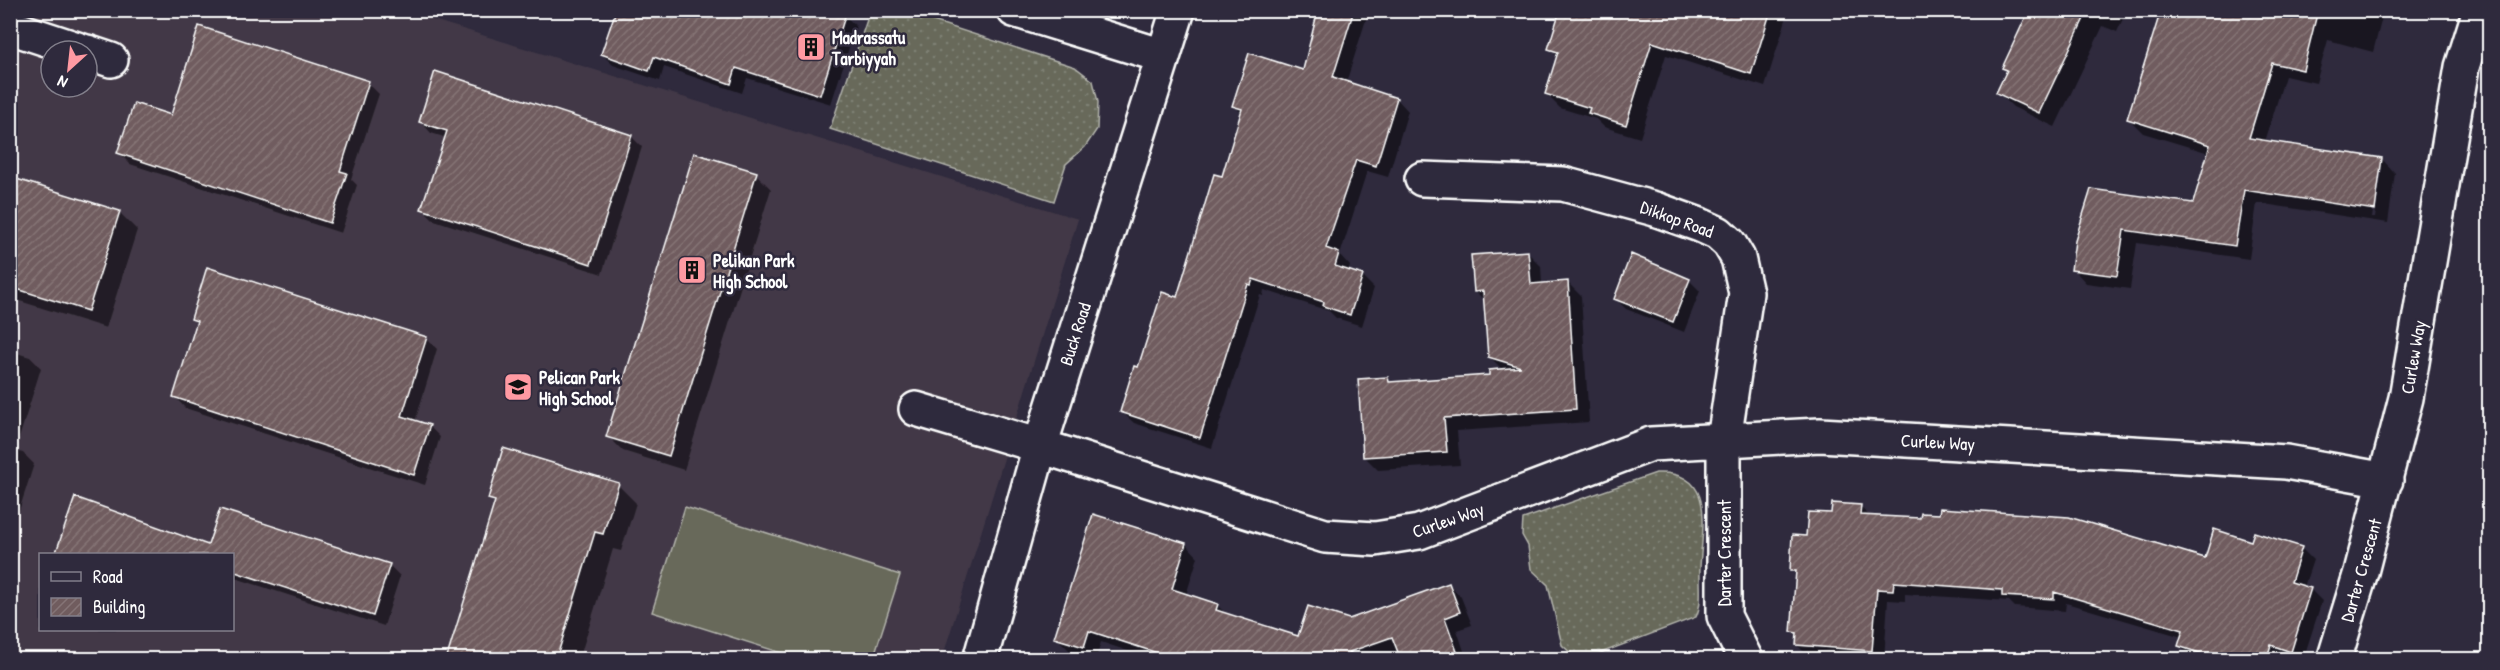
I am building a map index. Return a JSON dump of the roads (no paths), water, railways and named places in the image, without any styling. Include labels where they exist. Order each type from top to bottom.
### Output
[{"type":"street","points":[[1014,10],[1163,56]]},
{"type":"street","name":"Buck Road","points":[[980,660],[1040,446],[1178,10]]},
{"type":"street","name":"Curlew Way","points":[[915,409],[1325,536],[1375,539],[1419,532],[1651,444],[1820,435],[2286,462],[2386,480],[2406,398],[2462,67],[2480,10]]},
{"type":"street","points":[[10,27],[47,39]]},
{"type":"street","name":"Dikkop Road","points":[[1422,179],[1563,184],[1655,209],[1718,233],[1729,243],[1738,258],[1746,293],[1724,440]]},
{"type":"street","name":"Darter Crescent","points":[[1724,440],[1724,616],[1746,660]]},
{"type":"street","name":"Darter Crescent","points":[[2334,660],[2386,480]]},
{"type":"place","name":"Madrassatu Tarbiyyah","points":[[811,47]]},
{"type":"place","name":"Pelikan Park High School","points":[[692,270]]},
{"type":"place","name":"Pelican Park High School","points":[[518,387]]}]
